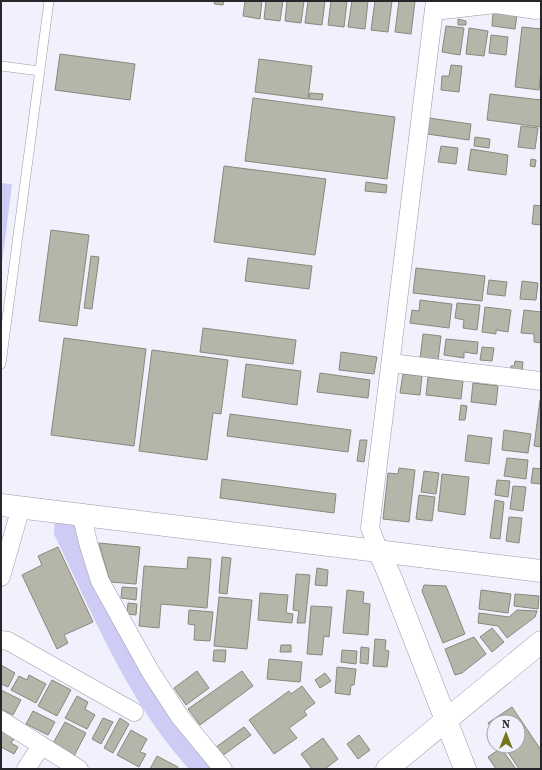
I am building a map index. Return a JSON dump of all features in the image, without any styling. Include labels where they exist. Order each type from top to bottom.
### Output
[{"type":"street","points":[[465,769],[370,528],[434,6],[496,4],[536,10],[538,1]]},
{"type":"street","points":[[391,363],[541,382]]},
{"type":"street","points":[[1,577],[11,506],[541,571]]},
{"type":"street","points":[[81,514],[100,581],[150,671],[180,717],[223,769]]},
{"type":"street","points":[[1,640],[8,641],[134,712]]},
{"type":"street","points":[[387,769],[541,642]]},
{"type":"street","points":[[1,720],[79,769]]},
{"type":"street","points":[[26,769],[41,746]]},
{"type":"lane","points":[[1,364],[49,1]]},
{"type":"lane","points":[[1,66],[40,71]]},
{"type":"shaded area","points":[[1,183],[12,184],[1,272]]},
{"type":"shaded area","points":[[55,511],[81,514],[100,581],[223,769],[189,769],[167,743],[148,715],[113,657],[54,534]]},
{"type":"building","points":[[215,1],[224,1],[223,5],[214,4]]},
{"type":"building","points":[[245,1],[262,1],[260,19],[243,16]]},
{"type":"building","points":[[266,1],[283,1],[280,21],[264,19]]},
{"type":"building","points":[[287,1],[304,1],[301,23],[285,21]]},
{"type":"building","points":[[308,1],[325,1],[322,25],[305,23]]},
{"type":"building","points":[[331,1],[347,1],[344,27],[328,25]]},
{"type":"building","points":[[352,1],[368,1],[365,29],[348,27]]},
{"type":"building","points":[[375,1],[392,1],[388,32],[371,30]]},
{"type":"building","points":[[399,1],[415,1],[411,34],[395,32]]},
{"type":"building","points":[[493,12],[517,15],[515,29],[492,26]]},
{"type":"building","points":[[458,19],[466,21],[466,25],[458,25]]},
{"type":"building","points":[[446,26],[464,28],[460,55],[442,52]]},
{"type":"building","points":[[522,27],[541,29],[541,71],[539,90],[515,87]]},
{"type":"building","points":[[469,28],[488,31],[484,56],[466,54]]},
{"type":"building","points":[[491,35],[508,37],[506,55],[489,53]]},
{"type":"building","points":[[60,54],[135,64],[130,100],[55,90]]},
{"type":"building","points":[[259,59],[312,66],[308,99],[255,92]]},
{"type":"building","points":[[451,65],[462,66],[459,92],[441,90],[442,76],[449,76]]},
{"type":"building","points":[[310,93],[323,94],[322,100],[309,99]]},
{"type":"building","points":[[490,94],[541,100],[541,127],[487,120]]},
{"type":"building","points":[[253,98],[395,117],[387,179],[245,161]]},
{"type":"building","points":[[429,118],[471,124],[469,140],[427,134]]},
{"type":"building","points":[[521,126],[538,128],[535,149],[518,147]]},
{"type":"building","points":[[475,137],[490,139],[489,148],[474,146]]},
{"type":"building","points":[[441,146],[458,148],[456,164],[438,162]]},
{"type":"building","points":[[471,149],[508,155],[506,175],[468,170]]},
{"type":"building","points":[[531,159],[536,160],[535,167],[530,166]]},
{"type":"building","points":[[224,166],[326,179],[315,255],[214,242]]},
{"type":"building","points":[[366,182],[387,185],[386,193],[365,191]]},
{"type":"building","points":[[534,205],[541,206],[541,225],[532,224]]},
{"type":"building","points":[[51,230],[89,235],[77,326],[39,321]]},
{"type":"building","points":[[91,256],[99,257],[92,309],[84,308]]},
{"type":"building","points":[[248,258],[312,266],[309,289],[245,281]]},
{"type":"building","points":[[416,268],[485,276],[482,301],[413,293]]},
{"type":"building","points":[[489,280],[507,282],[505,296],[487,294]]},
{"type":"building","points":[[522,281],[538,283],[536,300],[520,299]]},
{"type":"building","points":[[420,300],[452,304],[449,328],[410,323],[412,310],[419,311]]},
{"type":"building","points":[[457,303],[480,305],[477,330],[463,328],[464,320],[455,318]]},
{"type":"building","points":[[485,307],[511,310],[508,332],[496,330],[496,334],[482,332]]},
{"type":"building","points":[[524,310],[541,312],[541,343],[534,342],[534,334],[521,333]]},
{"type":"building","points":[[203,328],[296,340],[293,364],[200,352]]},
{"type":"building","points":[[423,334],[441,336],[438,361],[420,359]]},
{"type":"building","points":[[64,338],[146,349],[134,446],[51,435]]},
{"type":"building","points":[[446,339],[478,342],[477,354],[464,352],[464,358],[444,355]]},
{"type":"building","points":[[482,347],[494,348],[492,361],[480,360]]},
{"type":"building","points":[[152,350],[228,360],[221,414],[213,413],[207,460],[139,451]]},
{"type":"building","points":[[341,352],[377,357],[374,374],[339,370]]},
{"type":"building","points":[[515,361],[523,362],[522,372],[510,371],[511,366],[514,366]]},
{"type":"building","points":[[246,364],[301,371],[297,405],[242,397]]},
{"type":"building","points":[[320,373],[370,380],[368,398],[317,392]]},
{"type":"building","points":[[403,374],[422,376],[420,395],[400,393]]},
{"type":"building","points":[[428,377],[463,381],[461,399],[426,395]]},
{"type":"building","points":[[473,383],[498,386],[496,405],[471,402]]},
{"type":"building","points":[[541,400],[541,447],[534,446]]},
{"type":"building","points":[[461,405],[467,406],[465,420],[459,420]]},
{"type":"building","points":[[230,414],[351,430],[348,452],[227,436]]},
{"type":"building","points":[[504,430],[531,434],[528,453],[502,450]]},
{"type":"building","points":[[468,435],[492,438],[489,464],[465,461]]},
{"type":"building","points":[[360,440],[367,440],[364,462],[357,461]]},
{"type":"building","points":[[507,458],[528,460],[526,479],[504,476]]},
{"type":"building","points":[[399,468],[415,470],[409,522],[383,519],[388,473],[398,474]]},
{"type":"building","points":[[533,468],[541,469],[541,484],[531,483]]},
{"type":"building","points":[[424,471],[439,473],[436,494],[421,492]]},
{"type":"building","points":[[442,474],[469,477],[465,515],[438,511]]},
{"type":"building","points":[[222,479],[336,494],[334,513],[220,498]]},
{"type":"building","points":[[497,480],[510,481],[508,497],[495,495]]},
{"type":"building","points":[[513,486],[526,487],[523,511],[510,509]]},
{"type":"building","points":[[419,495],[435,497],[432,521],[416,519]]},
{"type":"building","points":[[495,500],[504,502],[500,539],[490,538]]},
{"type":"building","points":[[509,517],[522,518],[519,543],[506,541]]},
{"type":"building","points":[[99,543],[140,547],[136,584],[110,582]]},
{"type":"building","points":[[58,547],[93,622],[64,635],[68,643],[57,649],[22,575],[42,565],[38,556]]},
{"type":"building","points":[[188,557],[211,559],[207,608],[161,604],[159,628],[139,626],[144,566],[187,569]]},
{"type":"building","points":[[222,557],[231,558],[227,594],[219,593]]},
{"type":"building","points":[[317,568],[328,570],[327,586],[315,585]]},
{"type":"building","points":[[296,574],[310,575],[305,623],[297,623],[299,611],[293,610]]},
{"type":"building","points":[[424,585],[446,586],[465,634],[443,643],[422,591]]},
{"type":"building","points":[[122,587],[137,588],[136,600],[121,598]]},
{"type":"building","points":[[347,590],[364,592],[363,603],[370,604],[368,635],[343,633]]},
{"type":"building","points":[[481,590],[511,594],[508,613],[479,609]]},
{"type":"building","points":[[260,593],[288,595],[286,613],[293,614],[292,623],[258,620]]},
{"type":"building","points":[[515,594],[539,596],[538,609],[514,606]]},
{"type":"building","points":[[219,597],[252,600],[247,649],[214,646]]},
{"type":"building","points":[[128,603],[137,604],[136,615],[127,614]]},
{"type":"building","points":[[311,606],[332,607],[329,637],[324,636],[322,655],[307,654]]},
{"type":"building","points":[[189,610],[213,612],[210,641],[194,640],[195,625],[188,624]]},
{"type":"building","points":[[517,610],[537,611],[535,617],[507,638],[498,626],[478,623],[479,613],[509,617]]},
{"type":"building","points":[[492,628],[504,642],[492,652],[480,637]]},
{"type":"building","points":[[474,637],[486,654],[462,673],[455,675],[445,649]]},
{"type":"building","points":[[375,639],[386,640],[385,650],[389,651],[387,667],[373,666]]},
{"type":"building","points":[[281,645],[291,645],[291,652],[280,652]]},
{"type":"building","points":[[361,647],[369,648],[368,664],[360,663]]},
{"type":"building","points":[[214,650],[226,650],[225,662],[213,661]]},
{"type":"building","points":[[342,650],[357,651],[356,664],[341,662]]},
{"type":"building","points":[[269,659],[302,662],[300,682],[267,679]]},
{"type":"building","points":[[1,665],[15,673],[8,687],[1,684]]},
{"type":"building","points":[[337,667],[356,669],[354,685],[351,685],[350,695],[335,693]]},
{"type":"building","points":[[197,671],[209,688],[186,705],[174,688]]},
{"type":"building","points":[[242,671],[253,686],[200,725],[188,709]]},
{"type":"building","points":[[325,673],[331,681],[320,688],[315,680]]},
{"type":"building","points":[[29,675],[46,684],[36,703],[11,690],[19,676],[27,680]]},
{"type":"building","points":[[52,680],[71,690],[57,716],[38,706]]},
{"type":"building","points":[[302,686],[315,703],[304,711],[307,715],[289,728],[297,738],[274,754],[249,720],[289,691],[291,694]]},
{"type":"building","points":[[1,690],[21,700],[13,715],[1,709]]},
{"type":"building","points":[[77,696],[88,702],[85,709],[95,715],[87,729],[65,718]]},
{"type":"building","points":[[512,707],[517,714],[502,714]]},
{"type":"building","points":[[33,711],[55,722],[48,735],[26,724]]},
{"type":"building","points":[[103,718],[113,722],[101,744],[92,739]]},
{"type":"building","points":[[120,718],[129,724],[113,753],[104,748]]},
{"type":"building","points":[[65,722],[86,733],[74,756],[52,745]]},
{"type":"building","points":[[1,727],[16,736],[11,743],[18,747],[14,754],[1,747]]},
{"type":"building","points":[[244,727],[251,735],[222,756],[216,747]]},
{"type":"building","points":[[526,728],[541,750],[541,769],[519,769],[509,754],[526,754]]},
{"type":"building","points":[[131,730],[147,739],[140,752],[146,754],[139,767],[117,755]]},
{"type":"building","points":[[359,735],[370,750],[358,759],[347,744]]},
{"type":"building","points":[[323,738],[338,759],[325,769],[312,769],[301,754]]},
{"type":"building","points":[[492,754],[505,754],[516,769],[496,769],[488,757]]},
{"type":"building","points":[[157,756],[178,767],[177,769],[150,769]]}]
